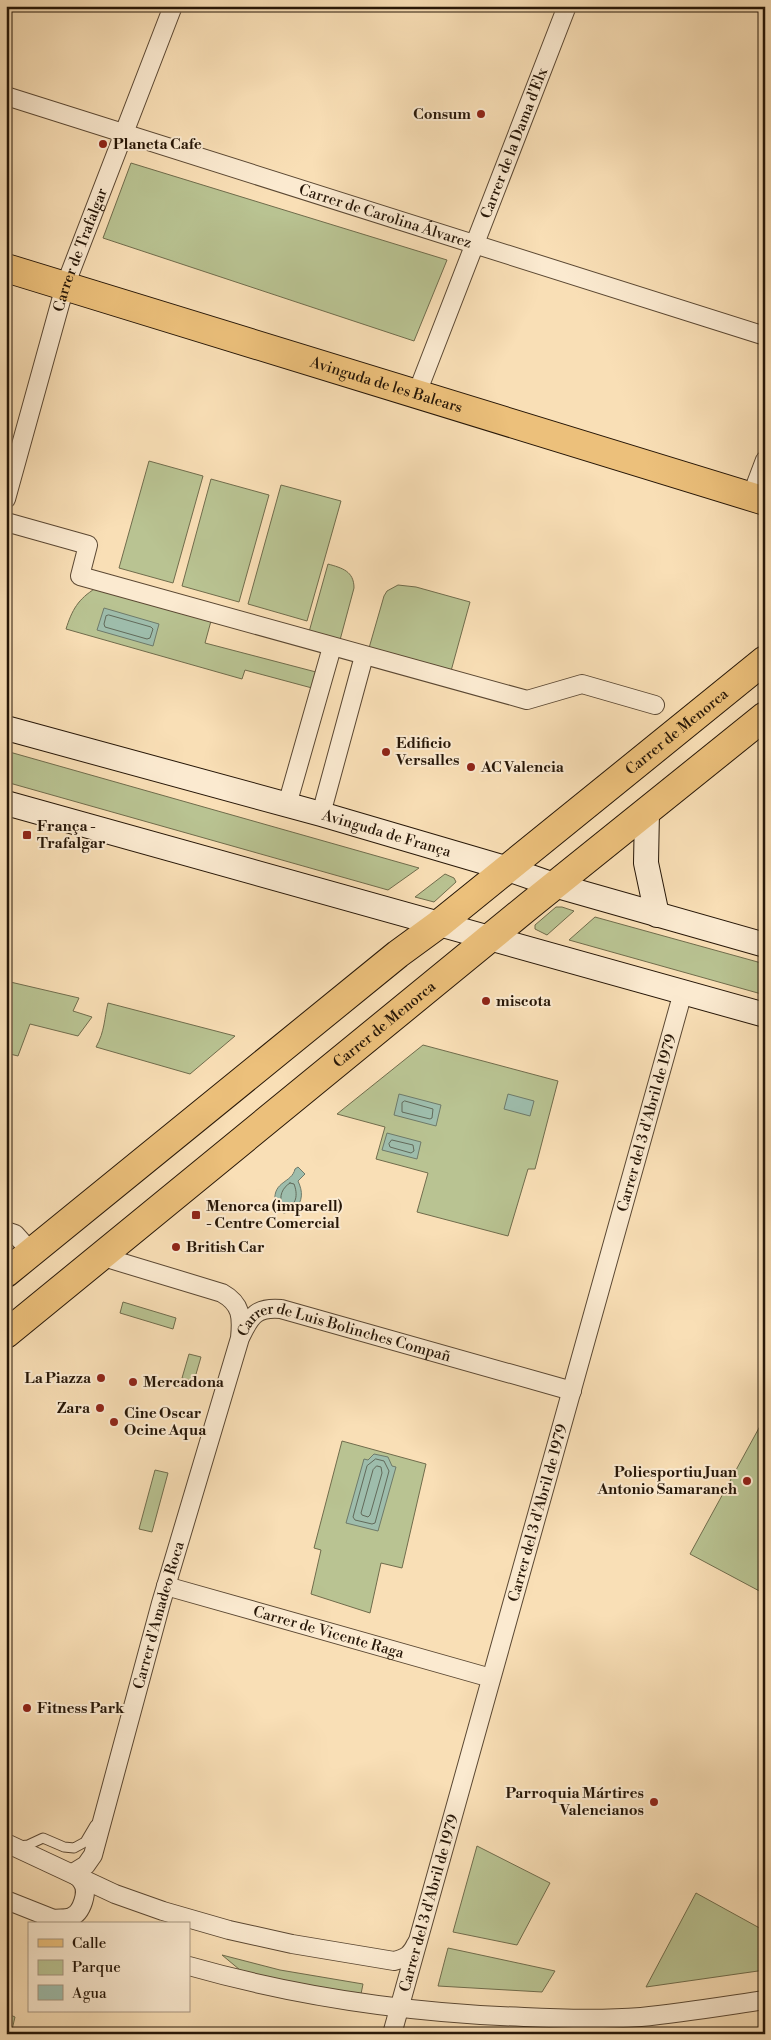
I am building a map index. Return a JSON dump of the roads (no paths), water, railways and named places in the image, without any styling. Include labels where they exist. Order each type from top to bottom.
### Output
[{"type":"main road","name":"Avinguda de les Balears","points":[[6,268],[758,499]]},
{"type":"main road","name":"Carrer de Menorca","points":[[6,1273],[398,954],[439,924],[505,868],[765,660]]},
{"type":"main road","name":"Carrer de Menorca","points":[[6,1334],[765,716]]},
{"type":"main road","name":"Avinguda de França","points":[[6,728],[321,814],[505,868],[554,886],[765,946]]},
{"type":"main road","points":[[6,803],[765,1015]]},
{"type":"main road","points":[[646,811],[646,863],[657,915]]},
{"type":"street","name":"Carrer de Trafalgar","points":[[6,499],[10,473],[65,286],[173,6]]},
{"type":"street","name":"Carrer de la Dama d'Elx","points":[[417,393],[567,6]]},
{"type":"street","name":"Carrer de Carolina Álvarez","points":[[6,96],[125,132],[765,336]]},
{"type":"street","points":[[758,499],[765,460]]},
{"type":"street","points":[[6,522],[88,545],[80,576],[527,700],[582,684],[654,705]]},
{"type":"street","points":[[287,805],[332,647]]},
{"type":"street","points":[[321,814],[364,656]]},
{"type":"street","name":"Carrer del 3 d'Abril de 1979","points":[[392,2034],[683,992]]},
{"type":"street","points":[[6,1230],[15,1234],[32,1253]]},
{"type":"street","name":"Carrer de Luis Bolinches Compañ","points":[[100,1256],[222,1293],[232,1298],[240,1313],[240,1338]]},
{"type":"street","name":"Carrer de Luis Bolinches Compañ","points":[[240,1338],[253,1316],[262,1309],[281,1309],[572,1391]]},
{"type":"street","name":"Carrer d'Amadeo Roca","points":[[73,1873],[86,1865],[94,1855],[166,1586],[240,1338]]},
{"type":"street","name":"Carrer de Vicente Raga","points":[[166,1586],[491,1678]]},
{"type":"street","points":[[8,1844],[115,1894],[163,1911],[229,1930],[292,1944],[394,1961],[404,1959],[412,1952],[417,1941]]},
{"type":"street","points":[[6,1900],[60,1921],[71,1917],[78,1912],[84,1900],[86,1889],[82,1881],[73,1873]]},
{"type":"street","points":[[190,1966],[262,1986],[399,2008],[486,2016],[604,2019],[642,2017],[765,2000]]},
{"type":"lane","points":[[8,1844],[28,1845],[43,1838],[64,1847],[74,1848],[85,1842],[107,1806]]},
{"type":"water","points":[[104,608],[159,624],[153,646],[97,630]]},
{"type":"water","points":[[399,1094],[441,1105],[436,1126],[394,1115]]},
{"type":"water","points":[[508,1094],[534,1101],[530,1116],[504,1109]]},
{"type":"water","points":[[387,1133],[421,1142],[417,1159],[382,1150]]},
{"type":"water","points":[[298,1167],[305,1174],[298,1181],[301,1189],[301,1199],[295,1210],[284,1213],[277,1207],[275,1194]]},
{"type":"water","points":[[374,1454],[388,1457],[392,1466],[396,1467],[378,1531],[346,1523],[364,1459],[368,1460]]},
{"type":"place","name":"Consum","points":[[481,114]]},
{"type":"place","name":"Planeta Cafe","points":[[103,144]]},
{"type":"place","name":"Edificio Versalles","points":[[386,752]]},
{"type":"place","name":"AC Valencia","points":[[471,767]]},
{"type":"place","name":"França - Trafalgar","points":[[27,835]]},
{"type":"place","name":"miscota","points":[[486,1001]]},
{"type":"place","name":"Menorca (imparell) - Centre Comercial","points":[[196,1215]]},
{"type":"place","name":"British Car","points":[[176,1247]]},
{"type":"place","name":"La Piazza","points":[[101,1378]]},
{"type":"place","name":"Mercadona","points":[[133,1382]]},
{"type":"place","name":"Zara","points":[[100,1408]]},
{"type":"place","name":"Cine Oscar Ocine Aqua","points":[[114,1422]]},
{"type":"place","name":"Poliesportiu Juan Antonio Samaranch","points":[[747,1481]]},
{"type":"place","name":"Fitness Park","points":[[27,1708]]},
{"type":"place","name":"Parroquia Mártires Valencianos","points":[[654,1802]]}]
